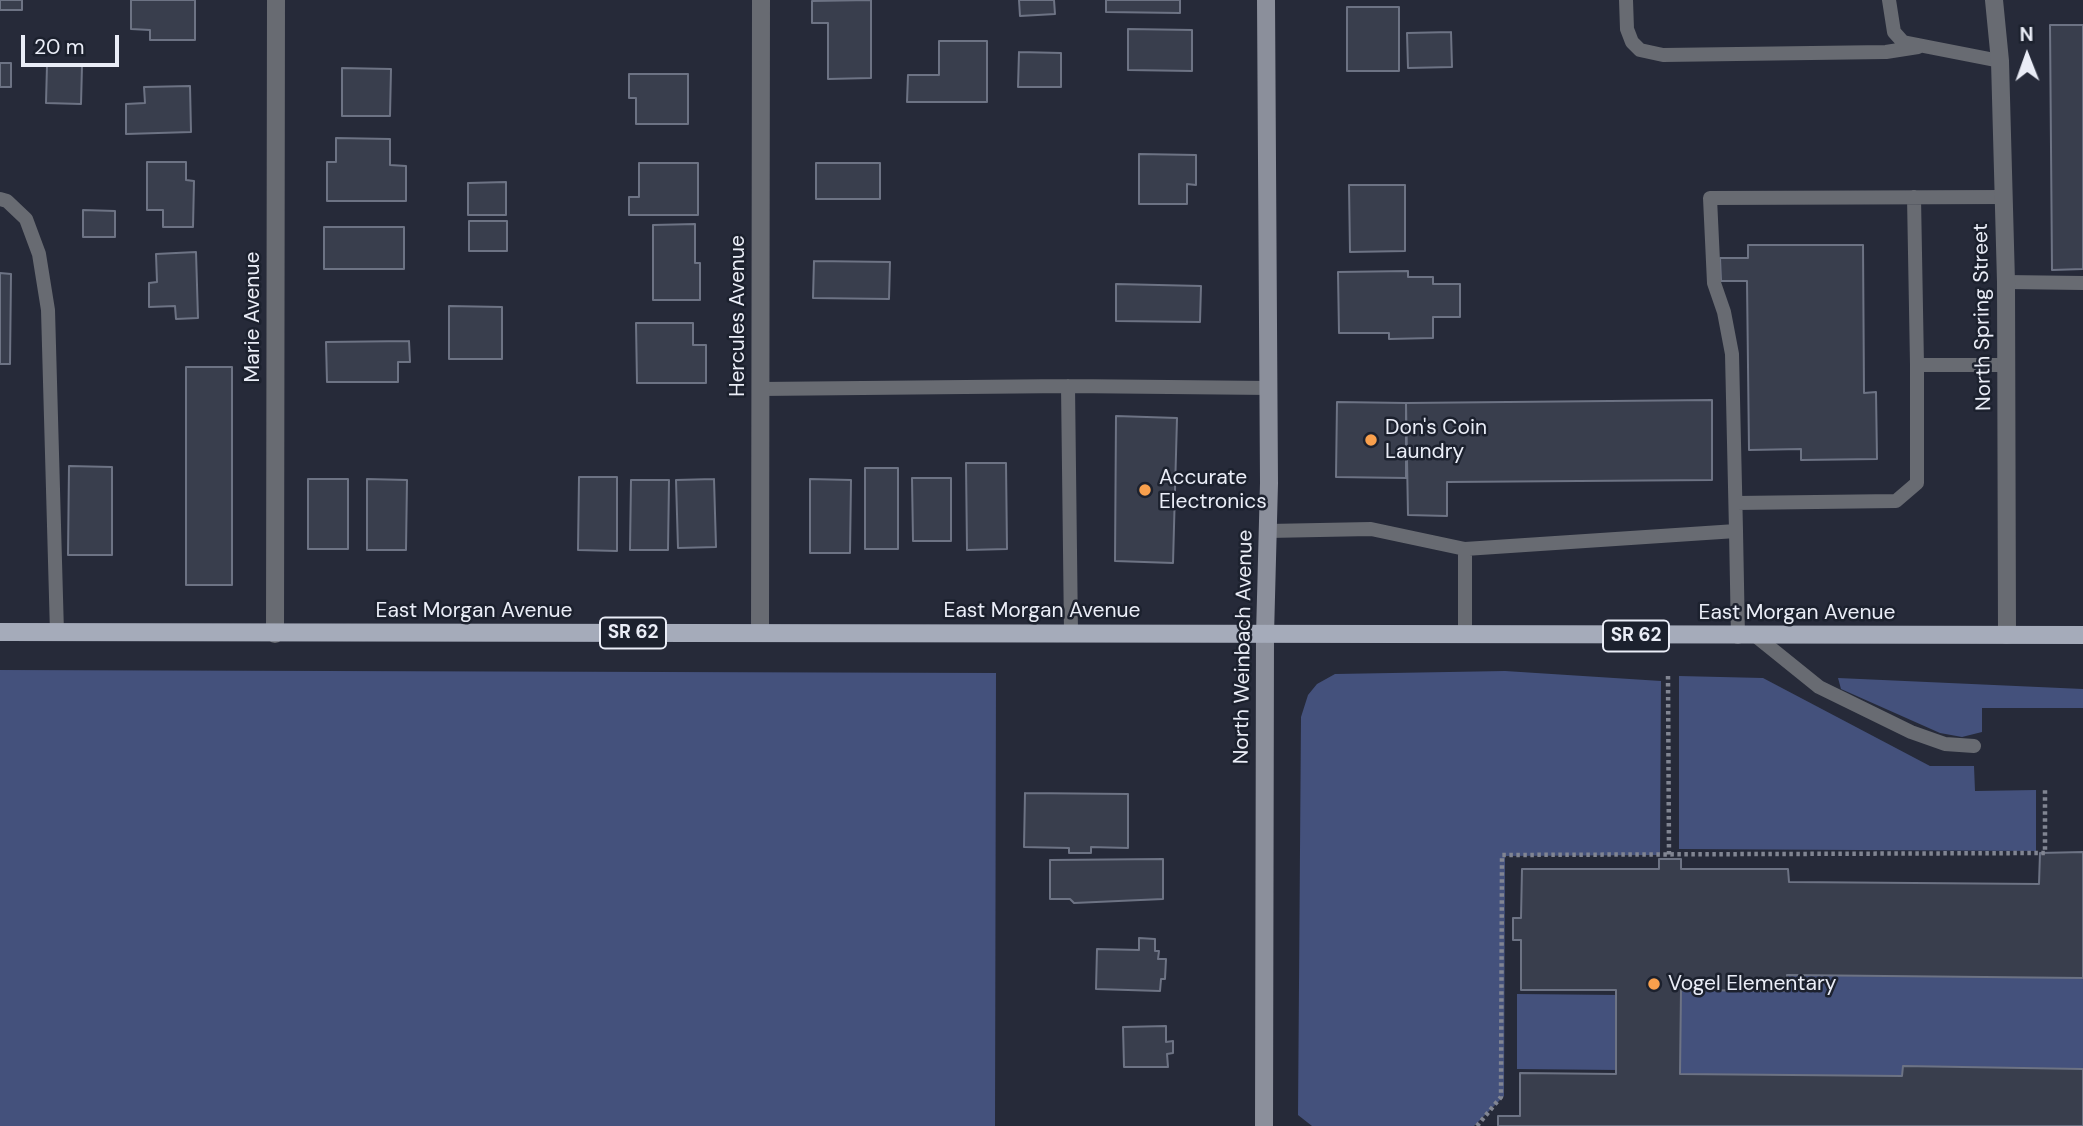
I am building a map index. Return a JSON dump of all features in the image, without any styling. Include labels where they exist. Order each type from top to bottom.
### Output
[{"type":"main road","name":"North Weinbach Avenue","points":[[1266,0],[1269,388],[1265,635],[1266,1124]]},
{"type":"main road","name":"East Morgan Avenue","points":[[0,632],[760,632],[1738,637],[2083,635]]},
{"type":"street","name":"Marie Avenue","points":[[275,634],[276,0]]},
{"type":"street","name":"Hercules Avenue","points":[[760,632],[761,0]]},
{"type":"street","name":"North Spring Street","points":[[1994,0],[2000,61],[2006,282],[2007,635]]},
{"type":"lane","points":[[1626,0],[1627,29],[1632,42],[1640,50],[1663,55],[1886,52],[1918,47]]},
{"type":"lane","points":[[1889,0],[1894,32],[1903,42],[2000,61]]},
{"type":"lane","points":[[1736,503],[1896,501],[1917,483],[1914,197]]},
{"type":"lane","points":[[1738,637],[1732,354],[1724,312],[1714,283],[1710,198],[2004,197]]},
{"type":"lane","points":[[0,199],[26,219],[39,254],[48,310],[57,633]]},
{"type":"lane","points":[[2006,282],[2083,283]]},
{"type":"lane","points":[[1917,365],[2007,365]]},
{"type":"lane","points":[[760,389],[1068,386],[1269,388]]},
{"type":"lane","points":[[1068,386],[1071,633]]},
{"type":"lane","points":[[1268,531],[1371,530],[1465,549],[1736,531]]},
{"type":"lane","points":[[1465,549],[1465,636]]},
{"type":"lane","points":[[1757,637],[1819,687],[1910,732],[1945,744],[1974,746]]},
{"type":"path","points":[[1668,676],[1669,855]]},
{"type":"path","points":[[1476,1126],[1501,1097],[1502,855],[2045,853],[2045,790]]},
{"type":"shaded area","points":[[0,670],[996,673],[995,1126],[0,1126]]},
{"type":"shaded area","points":[[1505,671],[1661,681],[1660,855],[1505,856],[1504,1096],[1474,1126],[1312,1126],[1298,1115],[1301,717],[1308,695],[1317,684],[1335,674]]},
{"type":"shaded area","points":[[1679,676],[1763,678],[1930,766],[1974,766],[1975,791],[2036,790],[2036,851],[1679,849]]},
{"type":"shaded area","points":[[1838,678],[2083,689],[2083,708],[1982,708],[1982,732],[1962,737],[1940,733],[1841,689]]},
{"type":"shaded area","points":[[1787,975],[2083,978],[2083,1069],[1903,1066],[1902,1076],[1680,1074],[1681,990],[1787,991]]},
{"type":"shaded area","points":[[1517,994],[1619,995],[1619,1070],[1517,1069]]},
{"type":"building","points":[[0,0],[22,0],[22,10],[0,10]]},
{"type":"building","points":[[131,0],[195,0],[195,40],[150,40],[150,30],[131,29]]},
{"type":"building","points":[[871,0],[871,78],[828,79],[828,23],[812,23],[812,1]]},
{"type":"building","points":[[1019,0],[1054,0],[1055,14],[1020,16]]},
{"type":"building","points":[[1106,0],[1180,0],[1180,13],[1106,12]]},
{"type":"building","points":[[1347,7],[1399,7],[1399,71],[1347,71]]},
{"type":"building","points":[[2050,25],[2083,25],[2083,269],[2052,270]]},
{"type":"building","points":[[1128,29],[1192,30],[1192,71],[1128,70]]},
{"type":"building","points":[[1451,32],[1452,67],[1408,68],[1407,33]]},
{"type":"building","points":[[939,41],[987,41],[987,102],[907,102],[908,75],[939,75]]},
{"type":"building","points":[[1019,52],[1061,53],[1061,87],[1018,87]]},
{"type":"building","points":[[0,63],[11,63],[11,87],[0,87]]},
{"type":"building","points":[[47,65],[82,66],[81,104],[46,103]]},
{"type":"building","points":[[342,68],[391,69],[390,116],[342,116]]},
{"type":"building","points":[[629,74],[688,74],[688,124],[636,124],[636,98],[629,98]]},
{"type":"building","points":[[190,86],[191,132],[126,134],[126,104],[145,103],[144,87]]},
{"type":"building","points":[[336,138],[390,139],[390,165],[406,166],[406,201],[327,201],[327,162],[336,162]]},
{"type":"building","points":[[1139,154],[1196,155],[1196,185],[1187,184],[1187,204],[1139,204]]},
{"type":"building","points":[[147,162],[186,162],[186,180],[194,181],[193,227],[163,227],[163,210],[147,210]]},
{"type":"building","points":[[639,163],[698,163],[698,215],[629,215],[629,197],[639,197]]},
{"type":"building","points":[[816,163],[880,163],[880,199],[816,199]]},
{"type":"building","points":[[506,182],[506,215],[468,215],[468,183]]},
{"type":"building","points":[[1349,185],[1405,185],[1405,251],[1350,252]]},
{"type":"building","points":[[83,210],[115,211],[115,237],[83,237]]},
{"type":"building","points":[[469,221],[507,221],[507,251],[469,251]]},
{"type":"building","points":[[695,224],[695,263],[700,263],[700,300],[653,300],[653,225]]},
{"type":"building","points":[[324,227],[404,227],[404,269],[324,269]]},
{"type":"building","points":[[1748,245],[1863,245],[1864,393],[1876,392],[1877,459],[1801,460],[1801,449],[1749,450],[1747,281],[1721,281],[1720,258],[1748,258]]},
{"type":"building","points":[[196,252],[198,318],[176,319],[175,306],[149,307],[149,283],[157,282],[156,254]]},
{"type":"building","points":[[814,261],[890,262],[889,299],[813,298]]},
{"type":"building","points":[[1408,271],[1408,277],[1433,277],[1433,284],[1460,284],[1460,317],[1433,317],[1433,338],[1389,339],[1389,333],[1339,333],[1338,272]]},
{"type":"building","points":[[0,273],[11,274],[10,364],[0,364]]},
{"type":"building","points":[[1116,284],[1201,286],[1200,322],[1116,321]]},
{"type":"building","points":[[449,306],[502,307],[502,359],[449,359]]},
{"type":"building","points":[[636,323],[693,323],[693,345],[706,345],[706,383],[637,383]]},
{"type":"building","points":[[409,341],[410,362],[398,362],[398,382],[327,382],[326,342]]},
{"type":"building","points":[[186,367],[232,367],[232,585],[186,585]]},
{"type":"building","points":[[1712,400],[1712,480],[1447,482],[1447,516],[1408,515],[1406,403]]},
{"type":"building","name":"Don's Coin Laundry","points":[[1337,402],[1406,403],[1406,478],[1336,477]]},
{"type":"building","name":"Accurate Electronics","points":[[1116,416],[1177,418],[1173,563],[1115,561]]},
{"type":"building","points":[[966,463],[1006,463],[1007,549],[967,550]]},
{"type":"building","points":[[69,466],[112,467],[112,555],[68,555]]},
{"type":"building","points":[[865,468],[898,468],[898,549],[865,549]]},
{"type":"building","points":[[579,477],[617,477],[617,551],[578,550]]},
{"type":"building","points":[[912,478],[951,478],[951,541],[913,541]]},
{"type":"building","points":[[308,479],[348,479],[348,549],[308,549]]},
{"type":"building","points":[[367,479],[407,480],[406,550],[367,550]]},
{"type":"building","points":[[714,479],[716,547],[678,548],[676,480]]},
{"type":"building","points":[[810,479],[851,480],[850,553],[810,553]]},
{"type":"building","points":[[631,480],[669,480],[668,550],[630,550]]},
{"type":"building","points":[[1025,793],[1128,794],[1128,848],[1091,847],[1091,853],[1069,853],[1069,848],[1024,847]]},
{"type":"building","name":"Vogel Elementary","points":[[2083,852],[2083,978],[1787,975],[1788,991],[1681,990],[1680,1074],[1902,1076],[1903,1066],[2083,1069],[2083,1126],[1498,1126],[1498,1116],[1520,1116],[1520,1073],[1616,1074],[1616,990],[1521,990],[1521,940],[1513,940],[1513,918],[1521,918],[1522,869],[1659,869],[1659,859],[1681,859],[1681,869],[1788,869],[1789,882],[2039,884],[2040,853]]},
{"type":"building","points":[[1163,859],[1163,899],[1074,903],[1070,899],[1050,899],[1050,860]]},
{"type":"building","points":[[1139,938],[1155,939],[1155,951],[1159,951],[1158,959],[1166,959],[1165,979],[1161,979],[1160,991],[1096,989],[1097,949],[1139,950]]},
{"type":"building","points":[[1166,1026],[1166,1042],[1173,1041],[1173,1053],[1167,1054],[1168,1067],[1124,1067],[1123,1027]]},
{"type":"place","name":"Don's Coin Laundry","points":[[1371,440]]},
{"type":"place","name":"Accurate Electronics","points":[[1145,490]]},
{"type":"place","name":"Vogel Elementary","points":[[1654,984]]}]
